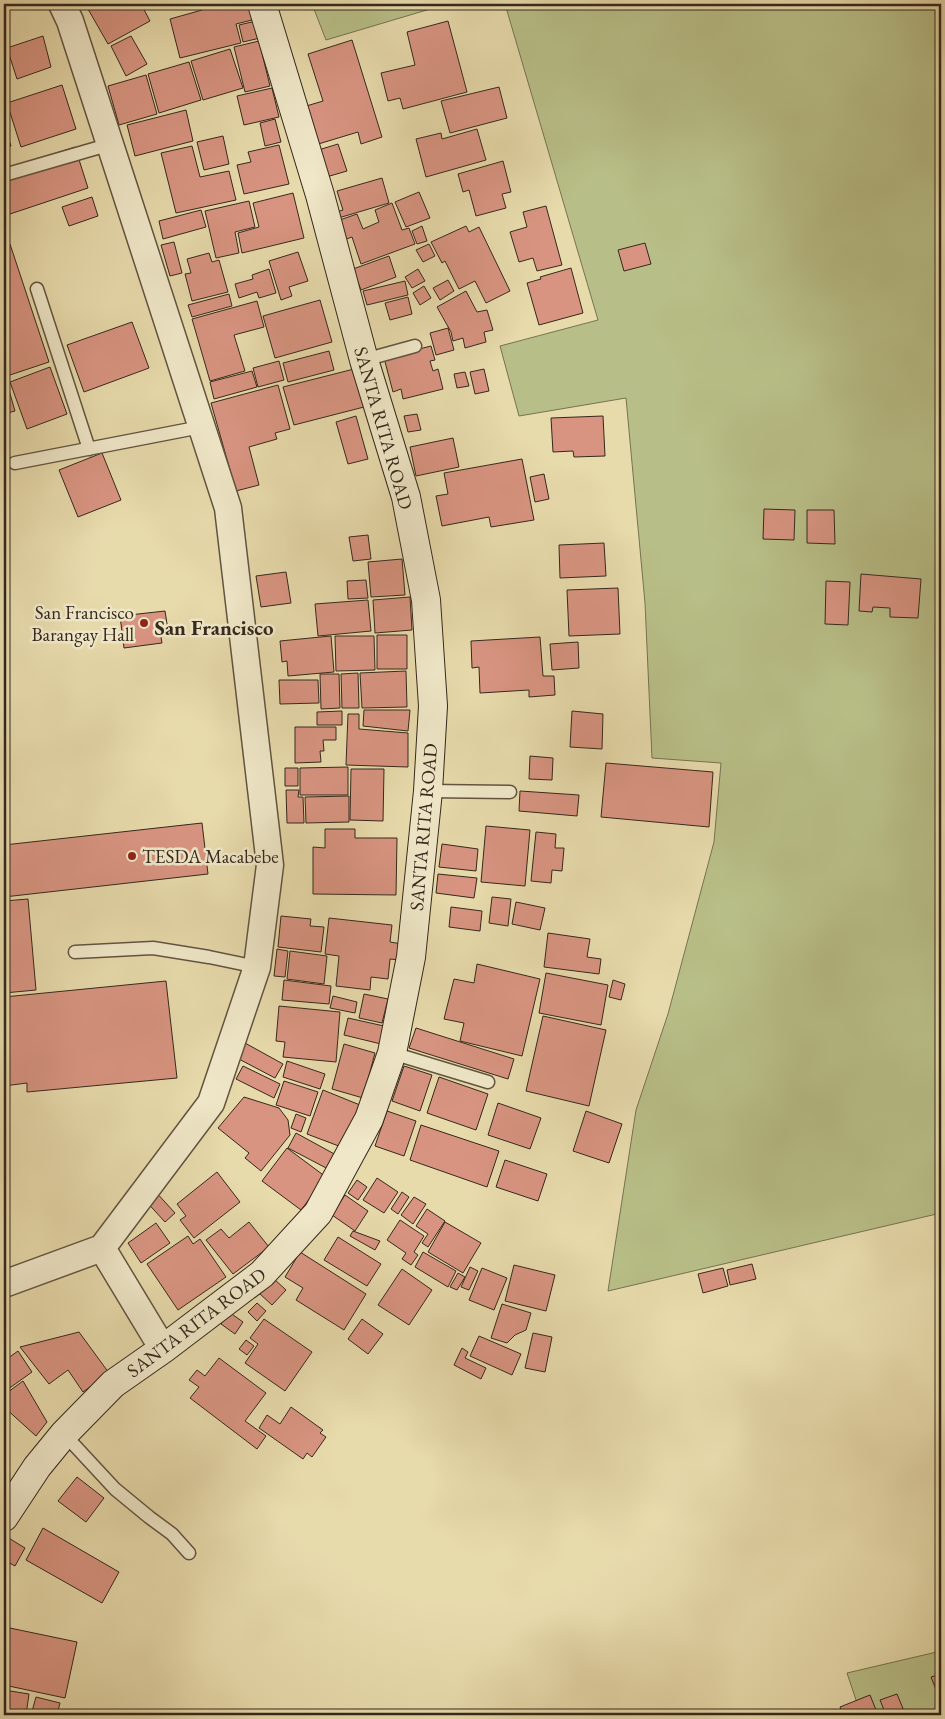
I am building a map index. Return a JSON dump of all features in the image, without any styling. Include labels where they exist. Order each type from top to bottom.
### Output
[{"type":"street","points":[[4,1284],[102,1248],[211,1103],[257,967],[270,865],[228,508],[200,427],[70,21],[62,4]]},
{"type":"street","name":"SANTA RITA ROAD","points":[[4,1517],[37,1467],[64,1434],[113,1384],[163,1349],[262,1274],[318,1213],[369,1119],[392,1053],[412,956],[428,791],[433,706],[426,600],[406,497],[364,360],[320,195],[262,4]]},
{"type":"street","points":[[102,1248],[163,1349]]},
{"type":"lane","points":[[4,175],[110,144]]},
{"type":"lane","points":[[37,289],[89,449]]},
{"type":"lane","points":[[364,360],[414,346]]},
{"type":"lane","points":[[15,463],[200,427]]},
{"type":"lane","points":[[428,791],[510,792]]},
{"type":"lane","points":[[75,952],[153,948],[257,967]]},
{"type":"lane","points":[[392,1053],[488,1082]]},
{"type":"lane","points":[[64,1434],[115,1489],[148,1517],[172,1534],[189,1553]]},
{"type":"green space","points":[[312,4],[447,4],[326,40]]},
{"type":"green space","points":[[505,4],[941,4],[941,1213],[608,1291],[636,1110],[668,1014],[714,842],[721,763],[652,758],[645,603],[626,398],[519,416],[500,346],[598,320]]},
{"type":"green space","points":[[941,1651],[941,1715],[861,1715],[847,1673]]},
{"type":"building","points":[[98,4],[141,4],[150,21],[108,44],[88,9]]},
{"type":"building","points":[[210,4],[252,4],[256,19],[236,24],[241,43],[180,58],[170,19],[202,10],[202,6]]},
{"type":"building","points":[[256,21],[260,38],[243,42],[239,25]]},
{"type":"building","points":[[448,21],[467,92],[403,109],[400,98],[388,101],[381,73],[415,65],[407,32]]},
{"type":"building","points":[[43,36],[51,67],[17,79],[7,48]]},
{"type":"building","points":[[131,36],[147,64],[126,76],[111,46]]},
{"type":"building","points":[[352,40],[382,137],[361,144],[358,132],[315,145],[303,107],[323,101],[308,54]]},
{"type":"building","points":[[259,41],[270,86],[245,92],[234,47]]},
{"type":"building","points":[[230,49],[243,88],[203,100],[191,61]]},
{"type":"building","points":[[189,62],[201,100],[159,113],[148,74]]},
{"type":"building","points":[[146,75],[157,114],[119,125],[108,86]]},
{"type":"building","points":[[62,85],[76,129],[21,147],[7,103]]},
{"type":"building","points":[[499,87],[507,118],[450,133],[441,101]]},
{"type":"building","points":[[272,88],[279,117],[244,125],[237,96]]},
{"type":"building","points":[[4,100],[9,118],[4,119]]},
{"type":"building","points":[[186,110],[193,141],[135,156],[127,125]]},
{"type":"building","points":[[275,119],[281,142],[265,146],[260,123]]},
{"type":"building","points":[[4,125],[11,146],[4,148]]},
{"type":"building","points":[[477,129],[486,160],[426,177],[416,139],[441,133],[442,139]]},
{"type":"building","points":[[223,136],[229,164],[204,170],[197,142]]},
{"type":"building","points":[[338,144],[347,171],[323,178],[315,151]]},
{"type":"building","points":[[279,145],[289,184],[244,194],[237,165],[251,162],[248,152]]},
{"type":"building","points":[[192,146],[200,177],[229,171],[236,200],[176,213],[161,153]]},
{"type":"building","points":[[75,147],[88,188],[4,216],[4,170]]},
{"type":"building","points":[[503,161],[511,192],[502,194],[506,208],[476,216],[469,190],[463,192],[458,174]]},
{"type":"building","points":[[382,178],[389,203],[335,219],[333,213],[343,210],[337,191]]},
{"type":"building","points":[[419,192],[430,218],[406,227],[395,202]]},
{"type":"building","points":[[293,193],[304,238],[242,253],[238,233],[259,227],[253,203]]},
{"type":"building","points":[[92,197],[98,216],[69,226],[62,207]]},
{"type":"building","points":[[249,201],[255,227],[235,232],[239,253],[216,258],[205,211]]},
{"type":"building","points":[[392,203],[402,230],[409,228],[415,244],[361,264],[352,237],[341,241],[334,222],[357,214],[363,229],[379,222],[375,210]]},
{"type":"building","points":[[546,206],[562,265],[537,271],[533,258],[519,262],[510,232],[527,227],[523,212]]},
{"type":"building","points":[[201,210],[206,227],[163,239],[159,221]]},
{"type":"building","points":[[422,226],[427,241],[417,244],[412,231]]},
{"type":"building","points":[[466,226],[469,232],[479,227],[510,291],[486,303],[475,281],[459,289],[445,261],[442,263],[431,242]]},
{"type":"building","points":[[174,242],[182,273],[170,276],[161,245]]},
{"type":"building","points":[[645,243],[651,264],[624,271],[618,250]]},
{"type":"building","points":[[10,244],[49,362],[4,377],[4,246]]},
{"type":"building","points":[[429,244],[435,256],[423,262],[416,250]]},
{"type":"building","points":[[298,252],[308,281],[289,287],[292,296],[281,300],[269,261]]},
{"type":"building","points":[[209,253],[212,262],[219,260],[228,292],[192,301],[185,274],[191,273],[187,259]]},
{"type":"building","points":[[389,256],[396,277],[361,290],[353,269]]},
{"type":"building","points":[[571,268],[583,313],[539,325],[527,283]]},
{"type":"building","points":[[269,269],[276,293],[259,298],[257,292],[239,298],[235,284],[253,279],[252,275]]},
{"type":"building","points":[[418,269],[425,281],[412,288],[405,277]]},
{"type":"building","points":[[448,280],[454,291],[440,300],[433,288]]},
{"type":"building","points":[[405,281],[408,295],[367,305],[363,291]]},
{"type":"building","points":[[424,286],[431,298],[420,305],[413,293]]},
{"type":"building","points":[[466,291],[477,312],[487,310],[493,330],[484,332],[486,342],[465,348],[463,338],[453,341],[451,332],[437,307]]},
{"type":"building","points":[[229,294],[232,306],[192,317],[188,305]]},
{"type":"building","points":[[408,297],[412,314],[390,320],[385,303]]},
{"type":"building","points":[[320,300],[332,342],[275,358],[263,316]]},
{"type":"building","points":[[257,301],[264,327],[234,335],[245,371],[210,381],[192,319]]},
{"type":"building","points":[[132,322],[149,368],[84,392],[67,345]]},
{"type":"building","points":[[448,328],[454,350],[436,355],[430,333]]},
{"type":"building","points":[[431,346],[435,360],[430,361],[433,371],[438,369],[443,389],[403,399],[401,389],[393,392],[384,358]]},
{"type":"building","points":[[329,351],[334,370],[288,382],[283,363]]},
{"type":"building","points":[[279,361],[284,380],[258,387],[253,368]]},
{"type":"building","points":[[50,367],[67,414],[27,429],[10,382]]},
{"type":"building","points":[[354,369],[364,407],[294,425],[283,387]]},
{"type":"building","points":[[484,369],[489,391],[475,394],[470,372]]},
{"type":"building","points":[[252,371],[257,387],[214,399],[210,382]]},
{"type":"building","points":[[465,372],[469,386],[457,388],[454,374]]},
{"type":"building","points":[[4,380],[6,380],[15,411],[4,414]]},
{"type":"building","points":[[278,385],[290,429],[275,433],[277,439],[249,447],[259,485],[236,491],[211,403]]},
{"type":"building","points":[[417,414],[421,430],[408,432],[404,416]]},
{"type":"building","points":[[356,416],[368,459],[348,464],[336,422]]},
{"type":"building","points":[[603,416],[605,456],[574,457],[573,451],[553,452],[551,418]]},
{"type":"building","points":[[453,438],[459,467],[416,476],[410,447]]},
{"type":"building","points":[[102,453],[121,500],[78,517],[59,470]]},
{"type":"building","points":[[522,459],[534,520],[491,527],[489,517],[442,526],[436,496],[448,494],[444,473]]},
{"type":"building","points":[[544,474],[549,499],[535,502],[530,477]]},
{"type":"building","points":[[764,509],[795,510],[794,540],[763,539]]},
{"type":"building","points":[[807,510],[834,510],[835,544],[807,543]]},
{"type":"building","points":[[368,535],[371,559],[353,561],[349,537]]},
{"type":"building","points":[[604,543],[606,576],[560,578],[559,545]]},
{"type":"building","points":[[402,559],[405,595],[371,597],[368,562]]},
{"type":"building","points":[[286,572],[291,603],[261,607],[256,576]]},
{"type":"building","points":[[861,574],[921,579],[918,618],[890,617],[890,608],[873,607],[872,612],[859,611]]},
{"type":"building","points":[[366,580],[368,598],[348,599],[347,581]]},
{"type":"building","points":[[826,581],[850,582],[848,625],[825,624]]},
{"type":"building","points":[[618,588],[620,634],[569,636],[567,590]]},
{"type":"building","points":[[410,597],[412,630],[375,633],[373,600]]},
{"type":"building","points":[[368,600],[371,631],[318,636],[315,604]]},
{"type":"building","name":"San Francisco Barangay Hall","points":[[165,611],[168,630],[160,631],[162,643],[124,648],[120,616]]},
{"type":"building","points":[[377,635],[407,635],[407,669],[377,669]]},
{"type":"building","points":[[331,636],[334,672],[288,676],[287,661],[282,662],[280,641]]},
{"type":"building","points":[[335,636],[374,636],[375,670],[336,671]]},
{"type":"building","points":[[540,637],[543,676],[554,676],[555,695],[529,697],[529,690],[480,693],[479,667],[472,668],[471,641]]},
{"type":"building","points":[[578,642],[579,668],[552,670],[550,644]]},
{"type":"building","points":[[406,671],[407,707],[362,708],[360,673]]},
{"type":"building","points":[[358,673],[359,708],[342,708],[341,674]]},
{"type":"building","points":[[320,674],[339,674],[340,708],[321,709]]},
{"type":"building","points":[[279,680],[318,680],[319,703],[280,704]]},
{"type":"building","points":[[364,710],[410,710],[408,731],[363,726]]},
{"type":"building","points":[[342,711],[342,725],[317,725],[317,712]]},
{"type":"building","points":[[572,711],[603,714],[602,749],[570,747]]},
{"type":"building","points":[[348,714],[359,714],[359,729],[408,733],[408,767],[346,765]]},
{"type":"building","points":[[295,727],[336,727],[336,740],[323,740],[324,751],[320,751],[321,762],[295,763]]},
{"type":"building","points":[[530,756],[553,758],[552,780],[529,779]]},
{"type":"building","points":[[606,763],[713,772],[709,827],[601,817]]},
{"type":"building","points":[[348,767],[348,795],[300,795],[300,768]]},
{"type":"building","points":[[285,768],[298,768],[298,786],[285,786]]},
{"type":"building","points":[[351,769],[384,769],[383,821],[350,820]]},
{"type":"building","points":[[286,790],[299,790],[298,797],[303,797],[304,823],[287,823]]},
{"type":"building","points":[[520,791],[579,795],[577,816],[519,811]]},
{"type":"building","points":[[349,796],[349,822],[306,823],[305,797]]},
{"type":"building","points":[[202,823],[208,874],[4,897],[4,845]]},
{"type":"building","points":[[486,826],[530,830],[525,886],[481,882]]},
{"type":"building","points":[[325,829],[355,829],[355,838],[397,838],[396,895],[313,894],[313,847],[325,848]]},
{"type":"building","points":[[536,832],[556,834],[555,848],[564,848],[562,871],[552,870],[551,883],[531,881]]},
{"type":"building","points":[[442,844],[478,849],[476,871],[439,867]]},
{"type":"building","points":[[438,874],[477,878],[474,898],[436,893]]},
{"type":"building","points":[[492,897],[511,899],[508,926],[489,923]]},
{"type":"building","points":[[28,899],[36,990],[4,993],[4,901]]},
{"type":"building","points":[[516,902],[545,908],[540,930],[512,924]]},
{"type":"building","points":[[451,907],[482,911],[480,931],[449,927]]},
{"type":"building","points":[[281,916],[311,919],[310,926],[324,927],[321,952],[278,947]]},
{"type":"building","points":[[329,918],[392,925],[390,942],[402,944],[400,960],[390,959],[388,979],[371,977],[370,990],[336,986],[339,956],[325,954]]},
{"type":"building","points":[[548,933],[590,939],[587,957],[601,959],[599,974],[544,967]]},
{"type":"building","points":[[277,949],[288,951],[285,977],[274,976]]},
{"type":"building","points":[[290,951],[327,956],[324,984],[287,979]]},
{"type":"building","points":[[477,964],[540,979],[522,1056],[460,1041],[464,1023],[444,1019],[454,979],[474,983]]},
{"type":"building","points":[[546,973],[608,985],[601,1025],[539,1013]]},
{"type":"building","points":[[284,980],[331,986],[329,1004],[282,1000]]},
{"type":"building","points":[[613,980],[625,984],[621,1000],[609,997]]},
{"type":"building","points":[[166,981],[177,1078],[27,1092],[27,1083],[4,1086],[4,997]]},
{"type":"building","points":[[364,994],[388,999],[382,1023],[359,1018]]},
{"type":"building","points":[[333,996],[357,1002],[355,1013],[330,1008]]},
{"type":"building","points":[[279,1006],[340,1012],[336,1062],[283,1057],[285,1042],[276,1041]]},
{"type":"building","points":[[543,1016],[606,1030],[589,1106],[526,1091]]},
{"type":"building","points":[[348,1018],[384,1026],[381,1044],[344,1035]]},
{"type":"building","points":[[416,1028],[514,1059],[508,1079],[409,1048]]},
{"type":"building","points":[[245,1043],[283,1064],[275,1078],[237,1058]]},
{"type":"building","points":[[344,1044],[375,1053],[363,1098],[332,1089]]},
{"type":"building","points":[[287,1061],[325,1074],[320,1089],[283,1077]]},
{"type":"building","points":[[243,1066],[280,1084],[274,1098],[236,1079]]},
{"type":"building","points":[[404,1066],[432,1075],[420,1111],[392,1101]]},
{"type":"building","points":[[439,1077],[488,1094],[476,1130],[427,1113]]},
{"type":"building","points":[[284,1081],[318,1092],[310,1116],[276,1105]]},
{"type":"building","points":[[323,1090],[360,1105],[344,1148],[307,1134]]},
{"type":"building","points":[[244,1097],[279,1108],[288,1120],[290,1135],[261,1171],[245,1158],[249,1153],[218,1128]]},
{"type":"building","points":[[498,1103],[541,1118],[530,1149],[488,1135]]},
{"type":"building","points":[[387,1111],[416,1121],[404,1156],[375,1146]]},
{"type":"building","points":[[586,1111],[622,1124],[609,1163],[573,1151]]},
{"type":"building","points":[[296,1114],[306,1118],[301,1132],[291,1128]]},
{"type":"building","points":[[421,1125],[499,1151],[487,1187],[410,1160]]},
{"type":"building","points":[[296,1133],[338,1156],[330,1170],[288,1148]]},
{"type":"building","points":[[287,1148],[326,1177],[301,1210],[262,1181]]},
{"type":"building","points":[[505,1160],[547,1174],[538,1201],[496,1187]]},
{"type":"building","points":[[217,1172],[240,1202],[194,1238],[180,1220],[186,1216],[177,1204]]},
{"type":"building","points":[[377,1178],[398,1192],[384,1213],[363,1200]]},
{"type":"building","points":[[357,1180],[367,1187],[358,1200],[348,1193]]},
{"type":"building","points":[[154,1190],[175,1213],[165,1222],[144,1199]]},
{"type":"building","points":[[402,1192],[409,1197],[398,1214],[391,1209]]},
{"type":"building","points":[[345,1195],[368,1211],[355,1231],[332,1215]]},
{"type":"building","points":[[414,1197],[426,1204],[413,1224],[401,1215]]},
{"type":"building","points":[[427,1209],[445,1221],[428,1247],[422,1243],[428,1234],[416,1226]]},
{"type":"building","points":[[400,1220],[424,1236],[414,1252],[418,1255],[411,1265],[402,1259],[406,1253],[387,1240]]},
{"type":"building","points":[[249,1222],[269,1247],[233,1274],[206,1240],[221,1229],[229,1238]]},
{"type":"building","points":[[445,1222],[481,1243],[463,1273],[428,1252]]},
{"type":"building","points":[[156,1223],[170,1243],[141,1263],[128,1243]]},
{"type":"building","points":[[353,1231],[380,1241],[375,1250],[350,1236]]},
{"type":"building","points":[[188,1236],[193,1244],[200,1239],[226,1277],[178,1310],[147,1264]]},
{"type":"building","points":[[338,1237],[381,1264],[367,1286],[324,1260]]},
{"type":"building","points":[[300,1252],[366,1294],[344,1330],[296,1300],[303,1288],[285,1277]]},
{"type":"building","points":[[423,1252],[456,1271],[448,1287],[415,1267]]},
{"type":"building","points":[[752,1264],[756,1279],[730,1285],[727,1270]]},
{"type":"building","points":[[514,1265],[555,1275],[546,1311],[505,1301]]},
{"type":"building","points":[[470,1267],[478,1271],[469,1290],[461,1287]]},
{"type":"building","points":[[482,1268],[507,1278],[494,1310],[469,1300]]},
{"type":"building","points":[[723,1268],[728,1286],[703,1293],[698,1274]]},
{"type":"building","points":[[402,1269],[432,1290],[409,1325],[378,1305]]},
{"type":"building","points":[[458,1273],[465,1277],[457,1290],[450,1287]]},
{"type":"building","points":[[273,1278],[286,1290],[272,1305],[260,1294]]},
{"type":"building","points":[[257,1303],[266,1311],[257,1321],[248,1312]]},
{"type":"building","points":[[502,1304],[531,1313],[526,1330],[515,1335],[507,1343],[491,1338]]},
{"type":"building","points":[[229,1312],[243,1322],[235,1334],[221,1324]]},
{"type":"building","points":[[264,1319],[312,1352],[285,1391],[245,1363],[258,1344],[250,1338]]},
{"type":"building","points":[[362,1319],[383,1334],[368,1354],[348,1339]]},
{"type":"building","points":[[79,1332],[109,1373],[83,1392],[68,1370],[49,1384],[20,1347]]},
{"type":"building","points":[[533,1333],[552,1337],[545,1372],[525,1368]]},
{"type":"building","points":[[479,1336],[521,1354],[512,1375],[470,1356]]},
{"type":"building","points":[[246,1340],[254,1346],[247,1355],[239,1349]]},
{"type":"building","points":[[462,1348],[468,1352],[465,1358],[486,1368],[481,1379],[454,1365]]},
{"type":"building","points":[[18,1351],[32,1372],[4,1392],[4,1361]]},
{"type":"building","points":[[219,1358],[266,1393],[245,1421],[266,1436],[257,1449],[190,1398],[199,1387],[189,1380],[197,1370],[205,1376]]},
{"type":"building","points":[[23,1381],[47,1422],[36,1436],[4,1407],[4,1395]]},
{"type":"building","points":[[291,1407],[323,1430],[320,1433],[326,1437],[312,1457],[307,1453],[303,1459],[259,1428],[267,1415],[280,1424]]},
{"type":"building","points":[[77,1477],[104,1498],[86,1522],[58,1501]]},
{"type":"building","points":[[43,1528],[119,1572],[102,1603],[26,1560]]},
{"type":"building","points":[[7,1537],[25,1548],[15,1566],[4,1560],[4,1542]]},
{"type":"building","points":[[5,1627],[77,1642],[65,1698],[4,1685]]},
{"type":"building","points":[[941,1674],[941,1691],[937,1692],[931,1677]]},
{"type":"building","points":[[4,1690],[29,1694],[26,1715],[4,1715]]},
{"type":"building","points":[[897,1694],[904,1711],[886,1715],[880,1700]]},
{"type":"building","points":[[870,1695],[878,1715],[843,1715],[840,1707]]},
{"type":"building","points":[[36,1697],[60,1703],[57,1715],[31,1715]]},
{"type":"place","name":"San Francisco Barangay Hall","points":[[144,623]]},
{"type":"place","name":"TESDA Macabebe","points":[[132,856]]},
{"type":"district","name":"San Francisco","points":[[214,628]]}]
